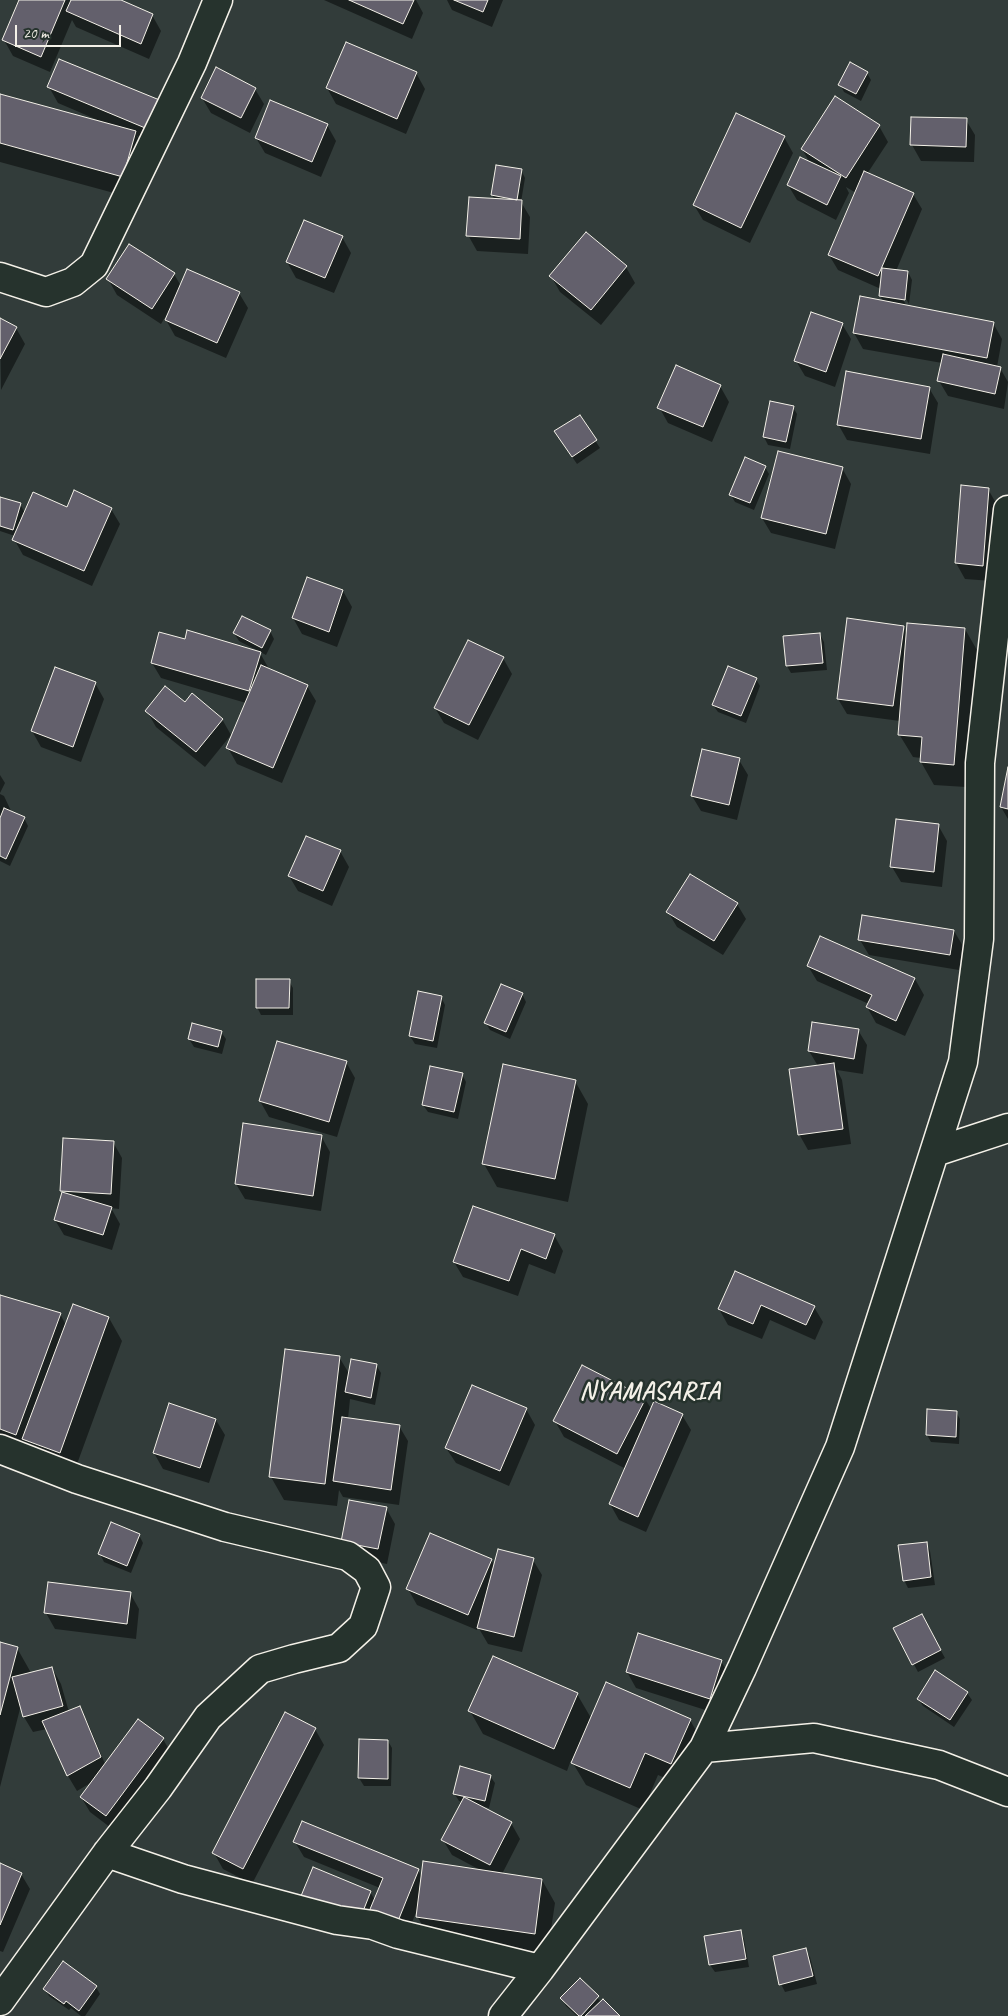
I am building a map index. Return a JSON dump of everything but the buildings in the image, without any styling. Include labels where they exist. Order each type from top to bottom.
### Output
[{"type":"street","points":[[0,276],[46,292],[72,282],[94,265],[192,63],[218,0]]},
{"type":"street","points":[[502,2016],[540,1969],[704,1748],[742,1668],[840,1447],[963,1062],[979,939],[980,762],[1008,510]]},
{"type":"street","points":[[935,1152],[1008,1128]]},
{"type":"street","points":[[0,1449],[77,1479],[225,1528],[348,1556],[367,1570],[376,1587],[363,1626],[339,1648],[260,1669],[208,1717],[158,1788],[107,1853],[0,2001]]},
{"type":"street","points":[[704,1748],[814,1738],[939,1765],[1008,1792]]},
{"type":"street","points":[[107,1853],[193,1882],[337,1920],[373,1924],[398,1934],[540,1969]]},
{"type":"district","name":"NYAMASARIA","points":[[650,1392]]}]
